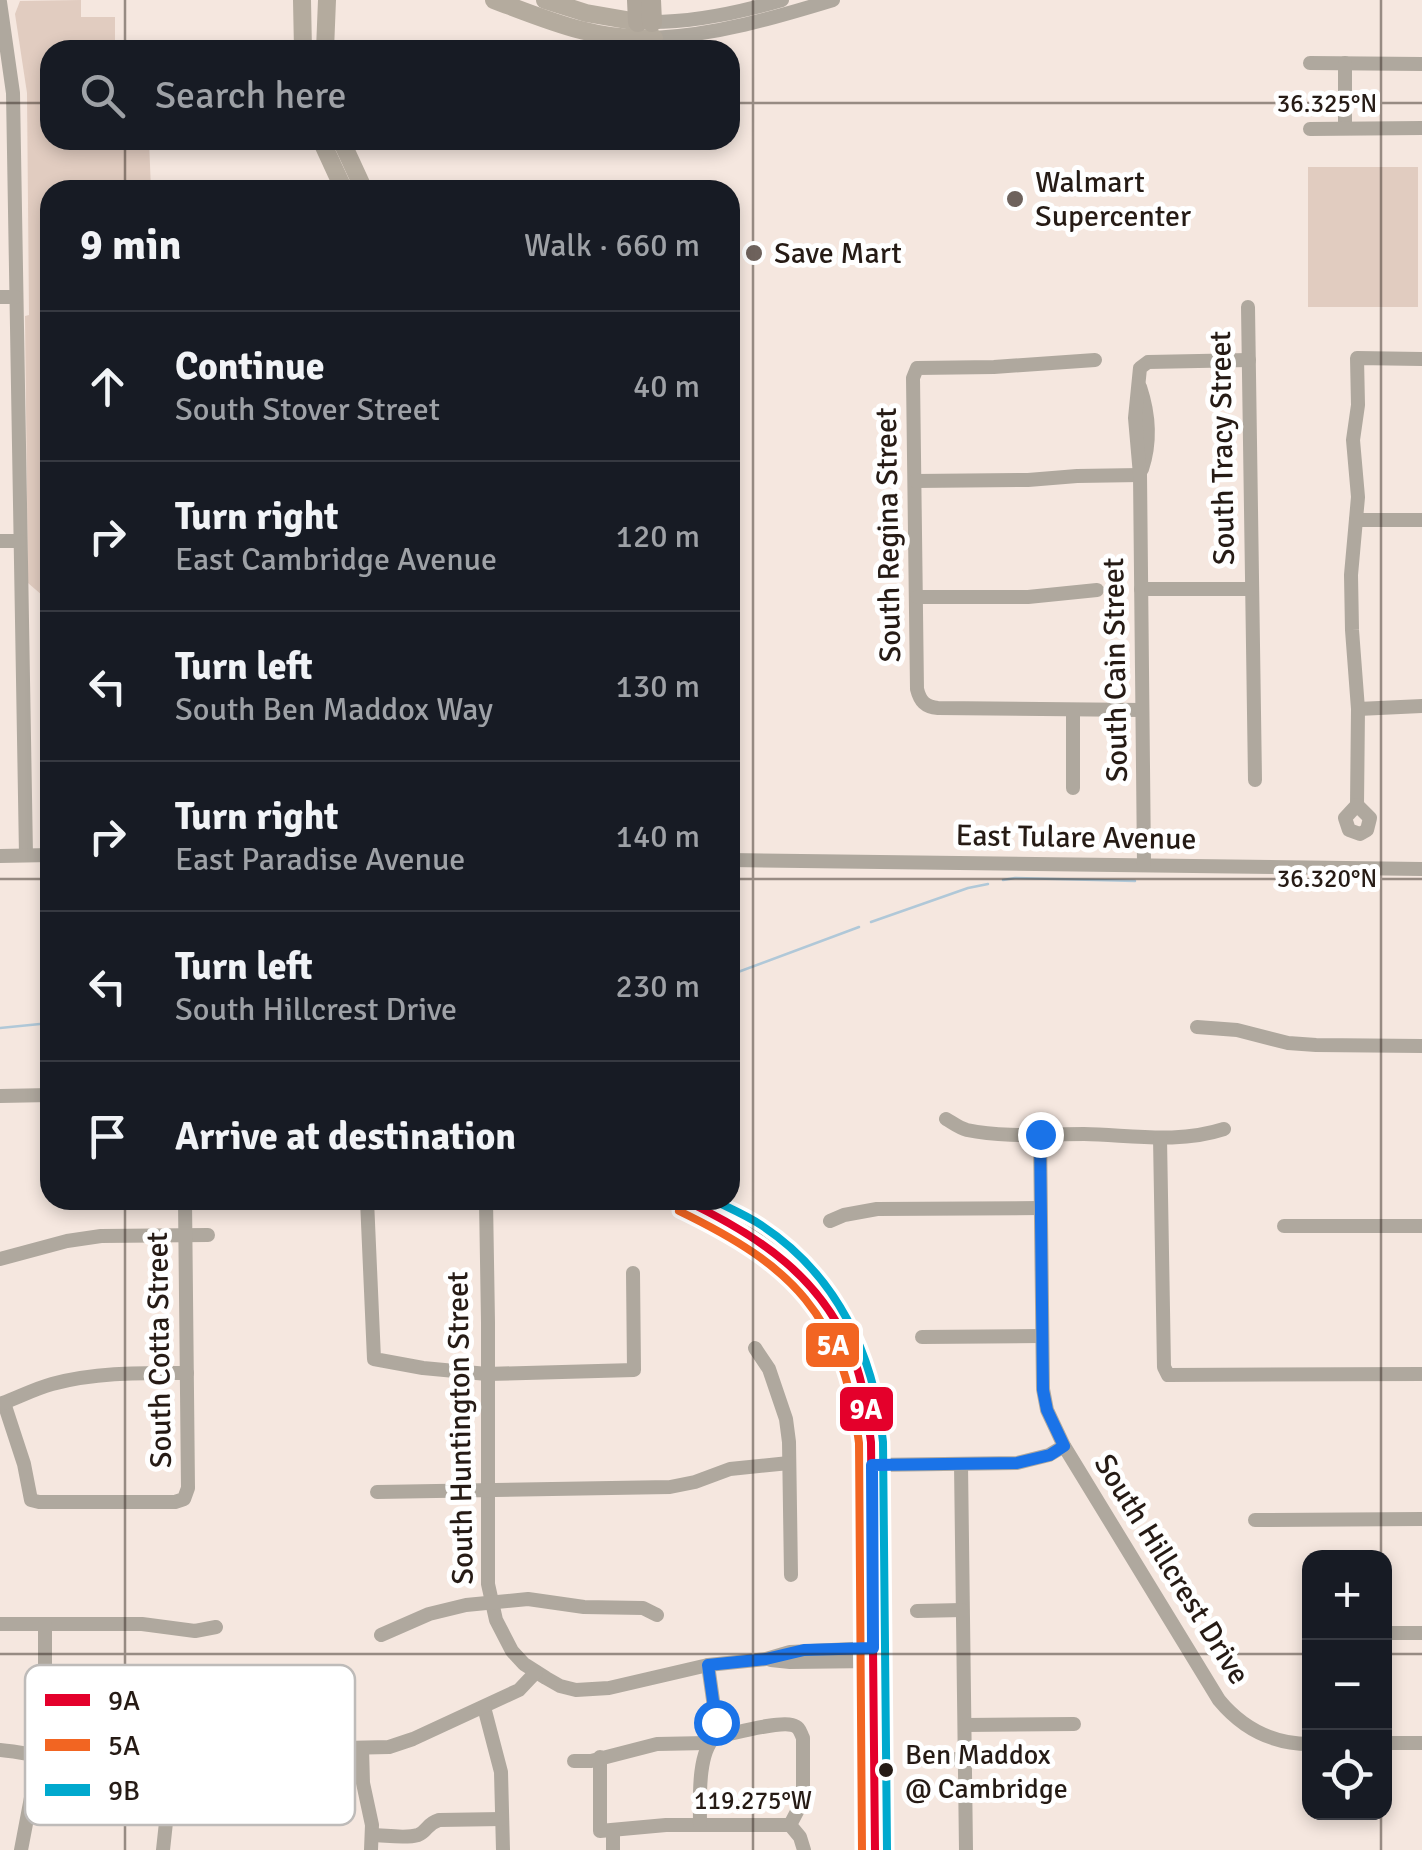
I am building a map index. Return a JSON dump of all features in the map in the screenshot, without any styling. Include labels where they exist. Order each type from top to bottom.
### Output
[{"type":"highway","points":[[637,0],[648,28]]},
{"type":"highway","points":[[648,28],[650,0]]},
{"type":"main road","points":[[302,0],[303,40]]},
{"type":"main road","points":[[325,40],[327,0]]},
{"type":"main road","points":[[494,0],[585,32],[624,38],[648,28]]},
{"type":"main road","points":[[545,0],[648,28]]},
{"type":"main road","points":[[326,150],[339,180]]},
{"type":"main road","points":[[346,150],[359,180]]},
{"type":"main road","points":[[706,1210],[773,1249],[804,1278],[847,1341],[860,1375],[872,1465],[875,1850]]},
{"type":"street","points":[[648,28],[782,0]]},
{"type":"street","points":[[648,28],[686,36],[758,22],[833,0]]},
{"type":"street","points":[[0,2],[13,93],[7,164],[8,297],[20,541],[26,856]]},
{"type":"street","points":[[1310,63],[1422,64]]},
{"type":"street","points":[[1345,64],[1345,128]]},
{"type":"street","points":[[1310,129],[1422,128]]},
{"type":"street","name":"South Tracy Street","points":[[1248,307],[1255,780]]},
{"type":"street","points":[[1357,805],[1358,708],[1351,576],[1358,481],[1353,440],[1358,358],[1422,359]]},
{"type":"street","name":"South Regina Street","points":[[1073,710],[933,708],[922,702],[918,689],[913,378],[917,368],[923,366],[994,367],[1094,360]]},
{"type":"street","name":"South Cain Street","points":[[1144,864],[1140,474],[1148,447],[1148,425],[1139,385],[1140,368],[1154,361],[1249,360]]},
{"type":"street","points":[[915,482],[1140,474]]},
{"type":"street","points":[[1356,520],[1422,520]]},
{"type":"street","points":[[0,541],[20,541]]},
{"type":"street","points":[[1142,589],[1252,589]]},
{"type":"street","points":[[917,598],[1028,597],[1097,590]]},
{"type":"street","points":[[1358,708],[1422,706]]},
{"type":"street","points":[[1074,788],[1073,710],[1142,710]]},
{"type":"street","points":[[0,856],[40,856]]},
{"type":"street","name":"East Tulare Avenue","points":[[740,860],[1422,869]]},
{"type":"street","points":[[1196,1027],[1237,1030],[1316,1045],[1422,1046]]},
{"type":"street","points":[[0,1096],[40,1096]]},
{"type":"street","points":[[946,1119],[962,1129],[1040,1134],[1160,1138],[1192,1137],[1224,1129]]},
{"type":"street","name":"South Hillcrest Drive","points":[[1040,1134],[1041,1336],[1047,1410],[1064,1446],[1219,1700],[1233,1718],[1248,1728],[1271,1739],[1302,1744]]},
{"type":"street","points":[[1160,1138],[1164,1367],[1168,1375],[1422,1374]]},
{"type":"street","points":[[830,1221],[877,1208],[1040,1208]]},
{"type":"street","name":"South Cotta Street","points":[[2,1403],[24,1464],[31,1500],[184,1499],[188,1488],[185,1210]]},
{"type":"street","points":[[367,1210],[374,1359],[487,1374],[634,1370],[633,1274]]},
{"type":"street","name":"South Huntington Street","points":[[486,1210],[488,1584],[496,1620],[512,1651],[536,1672]]},
{"type":"street","points":[[1284,1226],[1422,1226]]},
{"type":"street","points":[[0,1258],[100,1236],[208,1235]]},
{"type":"street","points":[[922,1337],[1041,1336]]},
{"type":"street","points":[[755,1348],[769,1370],[786,1419],[791,1575]]},
{"type":"street","points":[[2,1403],[47,1385],[82,1377],[187,1373]]},
{"type":"street","points":[[872,1465],[1017,1463],[1050,1455],[1064,1446]]},
{"type":"street","points":[[377,1492],[670,1487],[730,1469],[789,1463]]},
{"type":"street","points":[[961,1464],[966,1850]]},
{"type":"street","points":[[1255,1520],[1422,1519]]},
{"type":"street","points":[[381,1634],[429,1614],[528,1599],[611,1609],[643,1608],[657,1615]]},
{"type":"street","points":[[917,1611],[962,1610]]},
{"type":"street","points":[[0,1624],[142,1624],[195,1630],[216,1627]]},
{"type":"street","points":[[45,1624],[46,1665]]},
{"type":"street","points":[[1392,1633],[1422,1633]]},
{"type":"street","points":[[355,1748],[389,1747],[520,1690],[536,1672],[576,1690],[609,1688],[708,1665],[766,1659],[804,1650],[873,1655]]},
{"type":"street","points":[[700,1824],[700,1785],[716,1722],[708,1665]]},
{"type":"street","points":[[484,1707],[501,1772],[504,1850]]},
{"type":"street","points":[[965,1726],[1074,1724]]},
{"type":"street","points":[[574,1762],[657,1744],[711,1740],[769,1726],[793,1725],[802,1738],[803,1793],[790,1825]]},
{"type":"street","points":[[1392,1743],[1422,1742]]},
{"type":"street","points":[[362,1748],[372,1842],[416,1836],[439,1820],[502,1819]]},
{"type":"street","points":[[0,1750],[25,1752]]},
{"type":"street","points":[[600,1758],[606,1831],[613,1850]]},
{"type":"street","points":[[918,1760],[965,1760]]},
{"type":"street","points":[[21,1850],[26,1825]]},
{"type":"street","points":[[163,1850],[166,1825]]},
{"type":"street","points":[[606,1831],[666,1825],[790,1825],[804,1850]]},
{"type":"shaded area","points":[[81,0],[81,17],[115,17],[115,40],[40,40],[40,150],[149,150],[151,180],[40,180],[40,593],[28,583],[27,93],[15,14],[20,1]]},
{"type":"shaded area","points":[[1308,167],[1418,167],[1418,307],[1308,307]]},
{"type":"waterway","points":[[1003,880],[1135,881]]},
{"type":"waterway","points":[[871,922],[988,884]]},
{"type":"waterway","points":[[740,971],[859,927]]},
{"type":"waterway","points":[[0,1028],[40,1024]]},
{"type":"transit line","name":"9A","points":[[703,1210],[762,1244],[807,1282],[841,1330],[857,1369],[871,1442],[875,1850]]},
{"type":"transit line","name":"9B","points":[[733,1210],[788,1245],[831,1292],[847,1319],[871,1378],[883,1442],[887,1850]]},
{"type":"transit line","name":"5A","points":[[679,1211],[753,1252],[805,1299],[825,1327],[851,1398],[859,1443],[862,1850]]},
{"type":"place","name":"Walmart Supercenter","points":[[1015,199]]},
{"type":"place","name":"Save Mart","points":[[754,253]]},
{"type":"place","name":"Ben Maddox @ Cambridge","points":[[886,1770]]},
{"type":"route","points":[[716,1722],[708,1665],[766,1659],[804,1650],[873,1648],[872,1465],[1017,1463],[1050,1455],[1064,1446],[1047,1410],[1043,1390],[1040,1134]]}]
